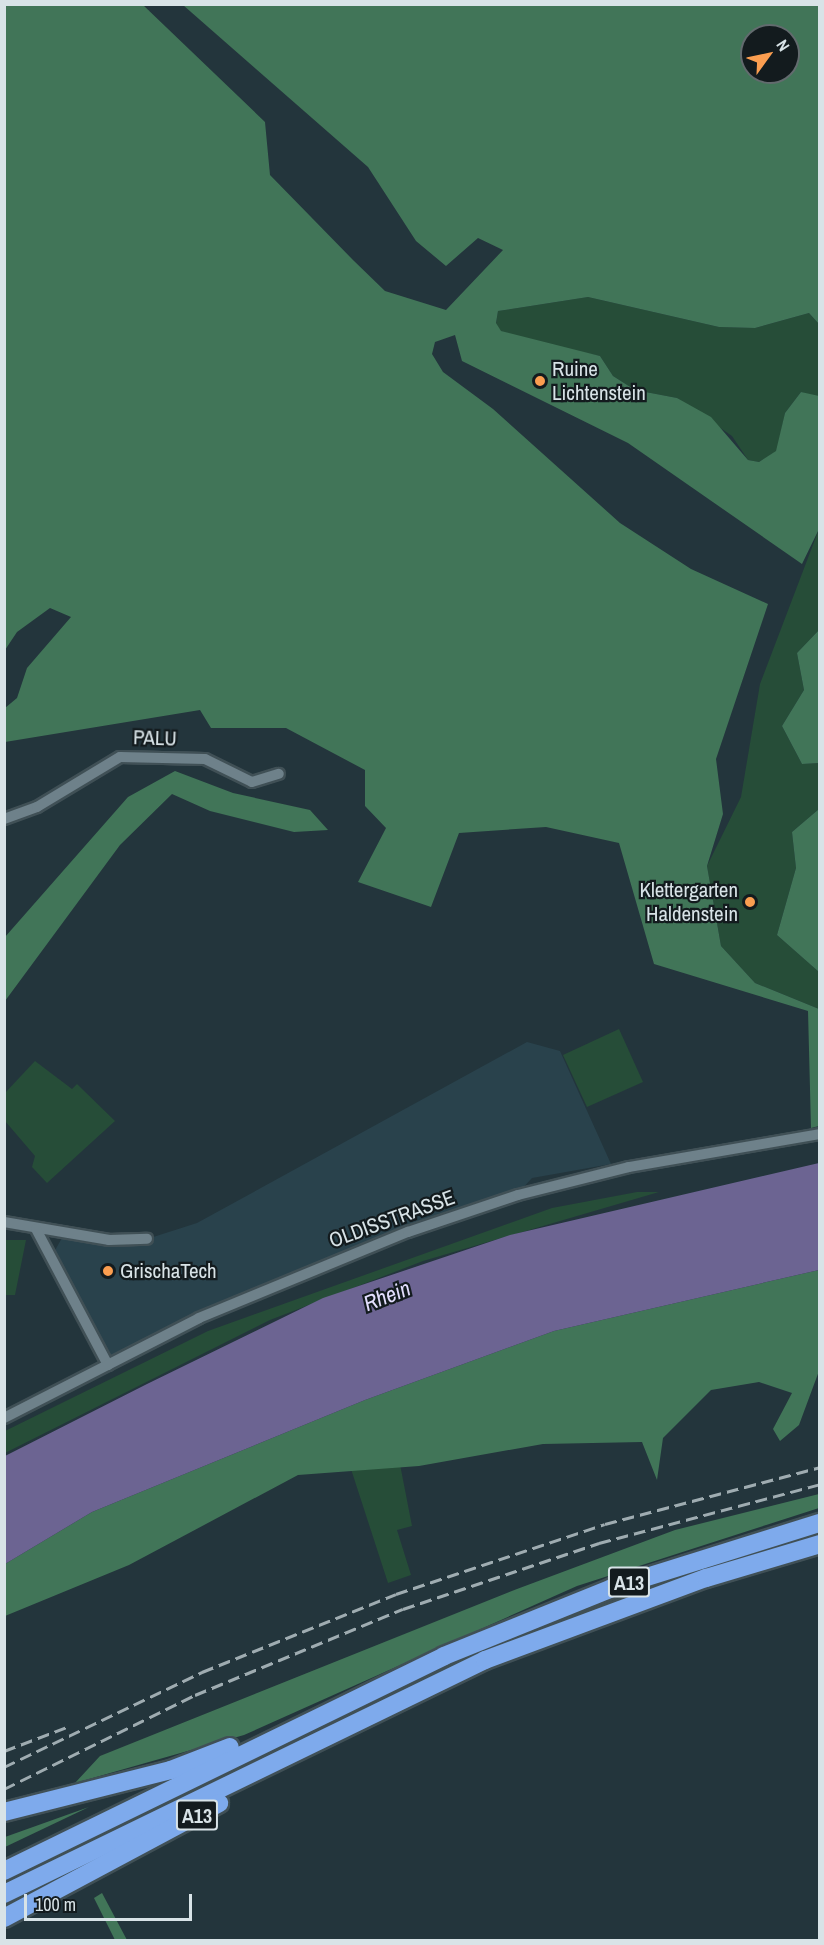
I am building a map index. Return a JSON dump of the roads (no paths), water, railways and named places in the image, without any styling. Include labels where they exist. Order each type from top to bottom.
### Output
[{"type":"highway","name":"A13","points":[[4,1812],[171,1770],[346,1701],[612,1588],[819,1523]]},
{"type":"highway","name":"A13","points":[[4,1894],[386,1705],[541,1638],[819,1544]]},
{"type":"highway","name":"A13","points":[[4,1871],[346,1701]]},
{"type":"highway","name":"A13","points":[[4,1918],[310,1754],[386,1705]]},
{"type":"street","name":"PALU","points":[[4,819],[37,807],[127,756],[205,759],[252,782],[279,774]]},
{"type":"street","name":"OLDISSTRASSE","points":[[4,1418],[108,1365],[294,1277],[518,1195],[629,1167],[819,1134]]},
{"type":"street","points":[[4,1222],[36,1229],[147,1239]]},
{"type":"street","points":[[36,1229],[108,1365]]},
{"type":"water","name":"Rhein","points":[[819,1163],[819,1270],[554,1331],[365,1400],[92,1512],[5,1564],[5,1456],[147,1384],[323,1298],[510,1235]]},
{"type":"railway","points":[[4,1767],[202,1672],[396,1594],[605,1524],[820,1467]]},
{"type":"railway","points":[[4,1789],[195,1695],[403,1609],[599,1543],[820,1484]]},
{"type":"railway","points":[[4,1751],[67,1727]]},
{"type":"place","name":"Ruine Lichtenstein","points":[[540,381]]},
{"type":"place","name":"Klettergarten Haldenstein","points":[[750,902]]},
{"type":"place","name":"GrischaTech","points":[[108,1271]]}]
